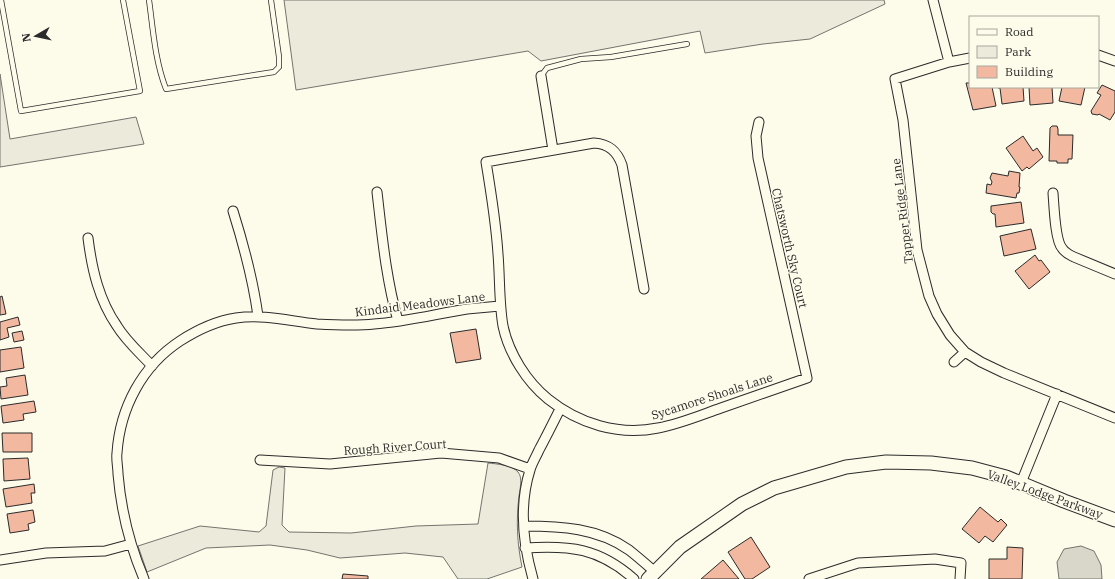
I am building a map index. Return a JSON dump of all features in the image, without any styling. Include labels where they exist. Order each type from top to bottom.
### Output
[{"type":"street","points":[[933,0],[949,62],[969,58]]},
{"type":"street","points":[[1099,55],[1115,62]]},
{"type":"street","name":"Tapper Ridge Lane","points":[[949,62],[895,79],[903,120],[914,223],[923,275],[929,296],[937,314],[950,335],[965,352],[1004,373],[1115,418]]},
{"type":"street","points":[[541,76],[553,150],[594,144],[607,145],[620,157],[644,289]]},
{"type":"street","name":"Chatsworth Sky Court","points":[[759,122],[756,136],[758,158],[807,378]]},
{"type":"street","name":"Sycamore Shoals Lane","points":[[553,150],[486,162],[497,236],[500,306],[504,328],[518,364],[538,391],[560,409],[591,424],[623,430],[641,431],[687,420],[807,378]]},
{"type":"street","points":[[377,192],[387,269],[398,321]]},
{"type":"street","points":[[1053,193],[1058,237],[1061,247],[1068,254],[1074,257],[1115,274]]},
{"type":"street","points":[[233,211],[251,275],[258,316]]},
{"type":"street","points":[[88,238],[95,279],[105,306],[117,327],[152,366]]},
{"type":"street","name":"Kindaid Meadows Lane","points":[[144,579],[131,544],[119,488],[117,454],[121,426],[132,395],[146,371],[170,348],[214,323],[234,318],[258,316],[316,324],[374,324],[467,309],[500,306]]},
{"type":"street","points":[[954,362],[965,352]]},
{"type":"street","points":[[1021,483],[1057,394]]},
{"type":"street","points":[[532,579],[525,548],[523,507],[530,468],[560,409]]},
{"type":"street","name":"Rough River Court","points":[[260,460],[330,464],[441,453],[499,458],[530,468]]},
{"type":"street","name":"Valley Lodge Parkway","points":[[652,576],[680,547],[742,504],[774,488],[846,467],[886,462],[932,463],[972,468],[1006,477],[1115,520]]},
{"type":"street","points":[[524,526],[567,527],[602,536],[618,543],[630,551],[652,576]]},
{"type":"street","points":[[0,560],[46,553],[105,551],[131,544]]},
{"type":"street","points":[[525,548],[550,546],[571,547],[589,551],[616,565],[634,579]]},
{"type":"street","points":[[809,579],[858,563],[935,559],[961,564],[960,579]]},
{"type":"lane","points":[[1,0],[21,111],[140,91],[123,0]]},
{"type":"lane","points":[[149,0],[158,59],[162,79],[166,89],[274,72],[279,67],[279,57],[271,0]]},
{"type":"lane","points":[[541,76],[548,68],[581,59],[611,57],[687,44]]},
{"type":"green space","points":[[284,0],[884,0],[885,4],[810,39],[763,44],[705,53],[700,31],[541,61],[528,51],[296,90]]},
{"type":"green space","points":[[0,74],[10,139],[136,117],[144,144],[0,167]]},
{"type":"green space","points":[[488,463],[508,466],[520,474],[521,483],[517,523],[522,567],[487,579],[458,579],[443,557],[405,553],[340,558],[307,550],[270,545],[206,548],[147,572],[138,546],[200,526],[259,532],[266,526],[273,470],[279,467],[285,468],[282,525],[289,532],[351,533],[416,526],[478,524]]},
{"type":"shaded area","points":[[1081,546],[1094,551],[1101,565],[1102,579],[1059,579],[1057,562],[1064,549]]},
{"type":"building","points":[[966,83],[969,83],[969,88],[992,88],[996,106],[973,110]]},
{"type":"building","points":[[1102,85],[1115,91],[1115,112],[1110,120],[1099,114],[1092,114],[1091,111],[1101,95],[1097,93]]},
{"type":"building","points":[[1000,88],[1023,88],[1024,101],[1002,104]]},
{"type":"building","points":[[1029,88],[1052,88],[1053,103],[1030,105]]},
{"type":"building","points":[[1062,88],[1085,88],[1081,105],[1059,101]]},
{"type":"building","points":[[1052,126],[1057,126],[1058,135],[1073,135],[1072,159],[1068,159],[1068,163],[1049,161],[1050,128]]},
{"type":"building","points":[[1023,136],[1033,151],[1037,148],[1043,157],[1029,169],[1027,167],[1022,171],[1006,148]]},
{"type":"building","points":[[1009,171],[1020,173],[1020,187],[1016,198],[986,193],[987,184],[991,185],[992,182],[990,178],[992,173],[1008,176]]},
{"type":"building","points":[[1021,202],[1024,223],[996,227],[995,214],[991,212],[991,206]]},
{"type":"building","points":[[1031,229],[1036,249],[1004,256],[1000,236]]},
{"type":"building","points":[[1035,255],[1050,272],[1029,289],[1015,271]]},
{"type":"building","points":[[2,296],[6,314],[0,315],[0,297]]},
{"type":"building","points":[[18,317],[20,325],[7,328],[9,337],[0,340],[0,322]]},
{"type":"building","points":[[476,329],[481,359],[456,363],[450,333]]},
{"type":"building","points":[[22,331],[24,340],[14,342],[12,333]]},
{"type":"building","points":[[21,347],[24,368],[0,372],[0,350]]},
{"type":"building","points":[[25,375],[28,395],[1,399],[0,387],[7,386],[6,378]]},
{"type":"building","points":[[34,401],[36,412],[23,414],[24,420],[3,423],[1,406]]},
{"type":"building","points":[[2,433],[32,433],[32,452],[3,452]]},
{"type":"building","points":[[28,458],[30,479],[4,481],[3,459]]},
{"type":"building","points":[[34,484],[35,493],[31,493],[32,503],[6,507],[3,489]]},
{"type":"building","points":[[980,507],[998,522],[1001,519],[1007,525],[993,542],[985,536],[979,543],[962,529]]},
{"type":"building","points":[[33,510],[35,522],[28,524],[29,530],[10,533],[7,514]]},
{"type":"building","points":[[751,537],[770,567],[752,579],[745,579],[728,552]]},
{"type":"building","points":[[1007,547],[1023,548],[1022,579],[989,579],[989,559],[1007,559]]},
{"type":"building","points":[[723,560],[739,579],[701,579]]},
{"type":"building","points":[[343,574],[368,576],[368,579],[342,579]]}]
